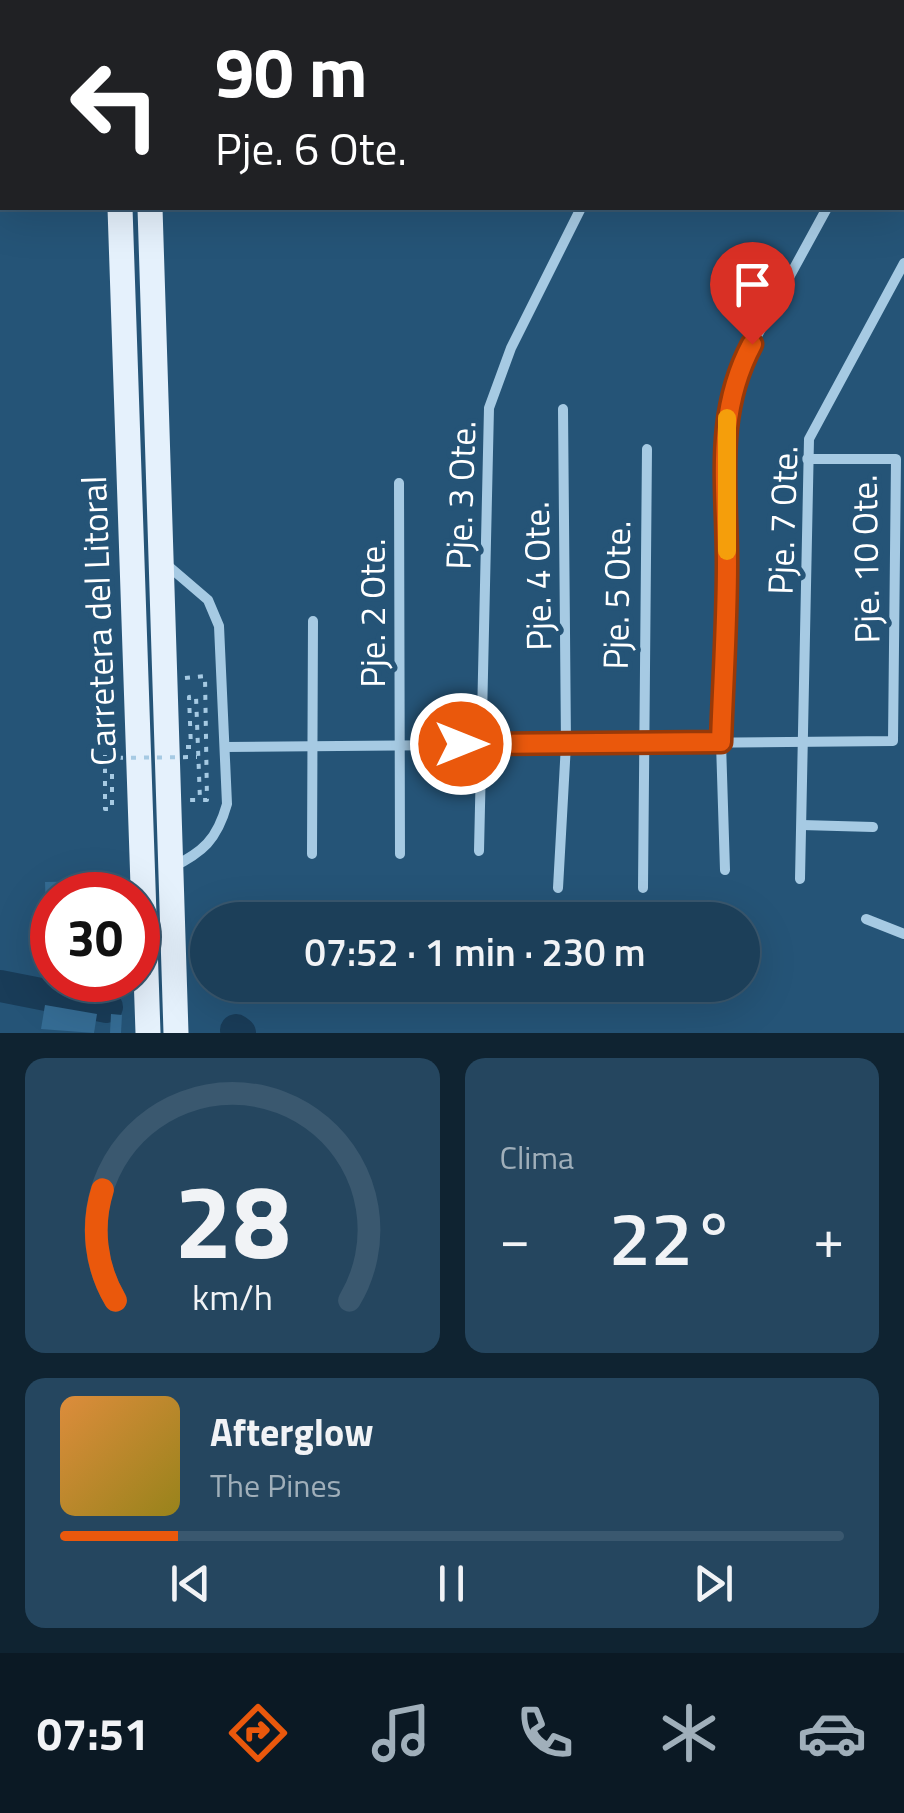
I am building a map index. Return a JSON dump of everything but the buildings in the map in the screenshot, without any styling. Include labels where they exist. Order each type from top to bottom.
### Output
[{"type":"main road","name":"Carretera del Litoral","points":[[120,210],[148,1033]]},
{"type":"main road","points":[[150,210],[176,1033]]},
{"type":"street","name":"Pje. 3 Ote.","points":[[480,851],[488,408],[510,348],[580,210]]},
{"type":"street","points":[[725,870],[721,742],[727,565],[724,438],[734,378],[826,210]]},
{"type":"street","name":"Pje. 7 Ote.","points":[[800,879],[806,742],[809,440],[904,263]]},
{"type":"street","name":"Pje. 4 Ote.","points":[[558,888],[566,744],[562,409]]},
{"type":"street","name":"Pje. 5 Ote.","points":[[642,888],[647,449]]},
{"type":"street","name":"Pje. 10 Ote.","points":[[806,742],[894,741],[899,709],[896,459],[808,459]]},
{"type":"street","name":"Pje. 2 Ote.","points":[[400,483],[400,854]]},
{"type":"street","points":[[162,561],[208,600],[219,626],[227,804],[220,830],[205,851],[170,868]]},
{"type":"street","points":[[312,854],[313,621]]},
{"type":"street","points":[[225,747],[806,742]]},
{"type":"street","points":[[802,826],[873,827]]},
{"type":"street","points":[[866,919],[904,934]]},
{"type":"path","points":[[168,800],[200,800],[207,800],[205,676],[183,678],[185,748],[191,747],[190,696],[196,696],[200,800]]},
{"type":"path","points":[[105,726],[106,809],[112,809],[112,774],[119,774],[120,821]]},
{"type":"path","points":[[105,758],[198,757]]},
{"type":"waterway","points":[[0,986],[107,1007]]},
{"type":"waterway","points":[[236,1030],[240,1033]]},
{"type":"slow traffic","points":[[727,418],[727,551]]},
{"type":"route","points":[[461,744],[721,742],[727,565],[724,438],[734,378],[752,344]]}]
